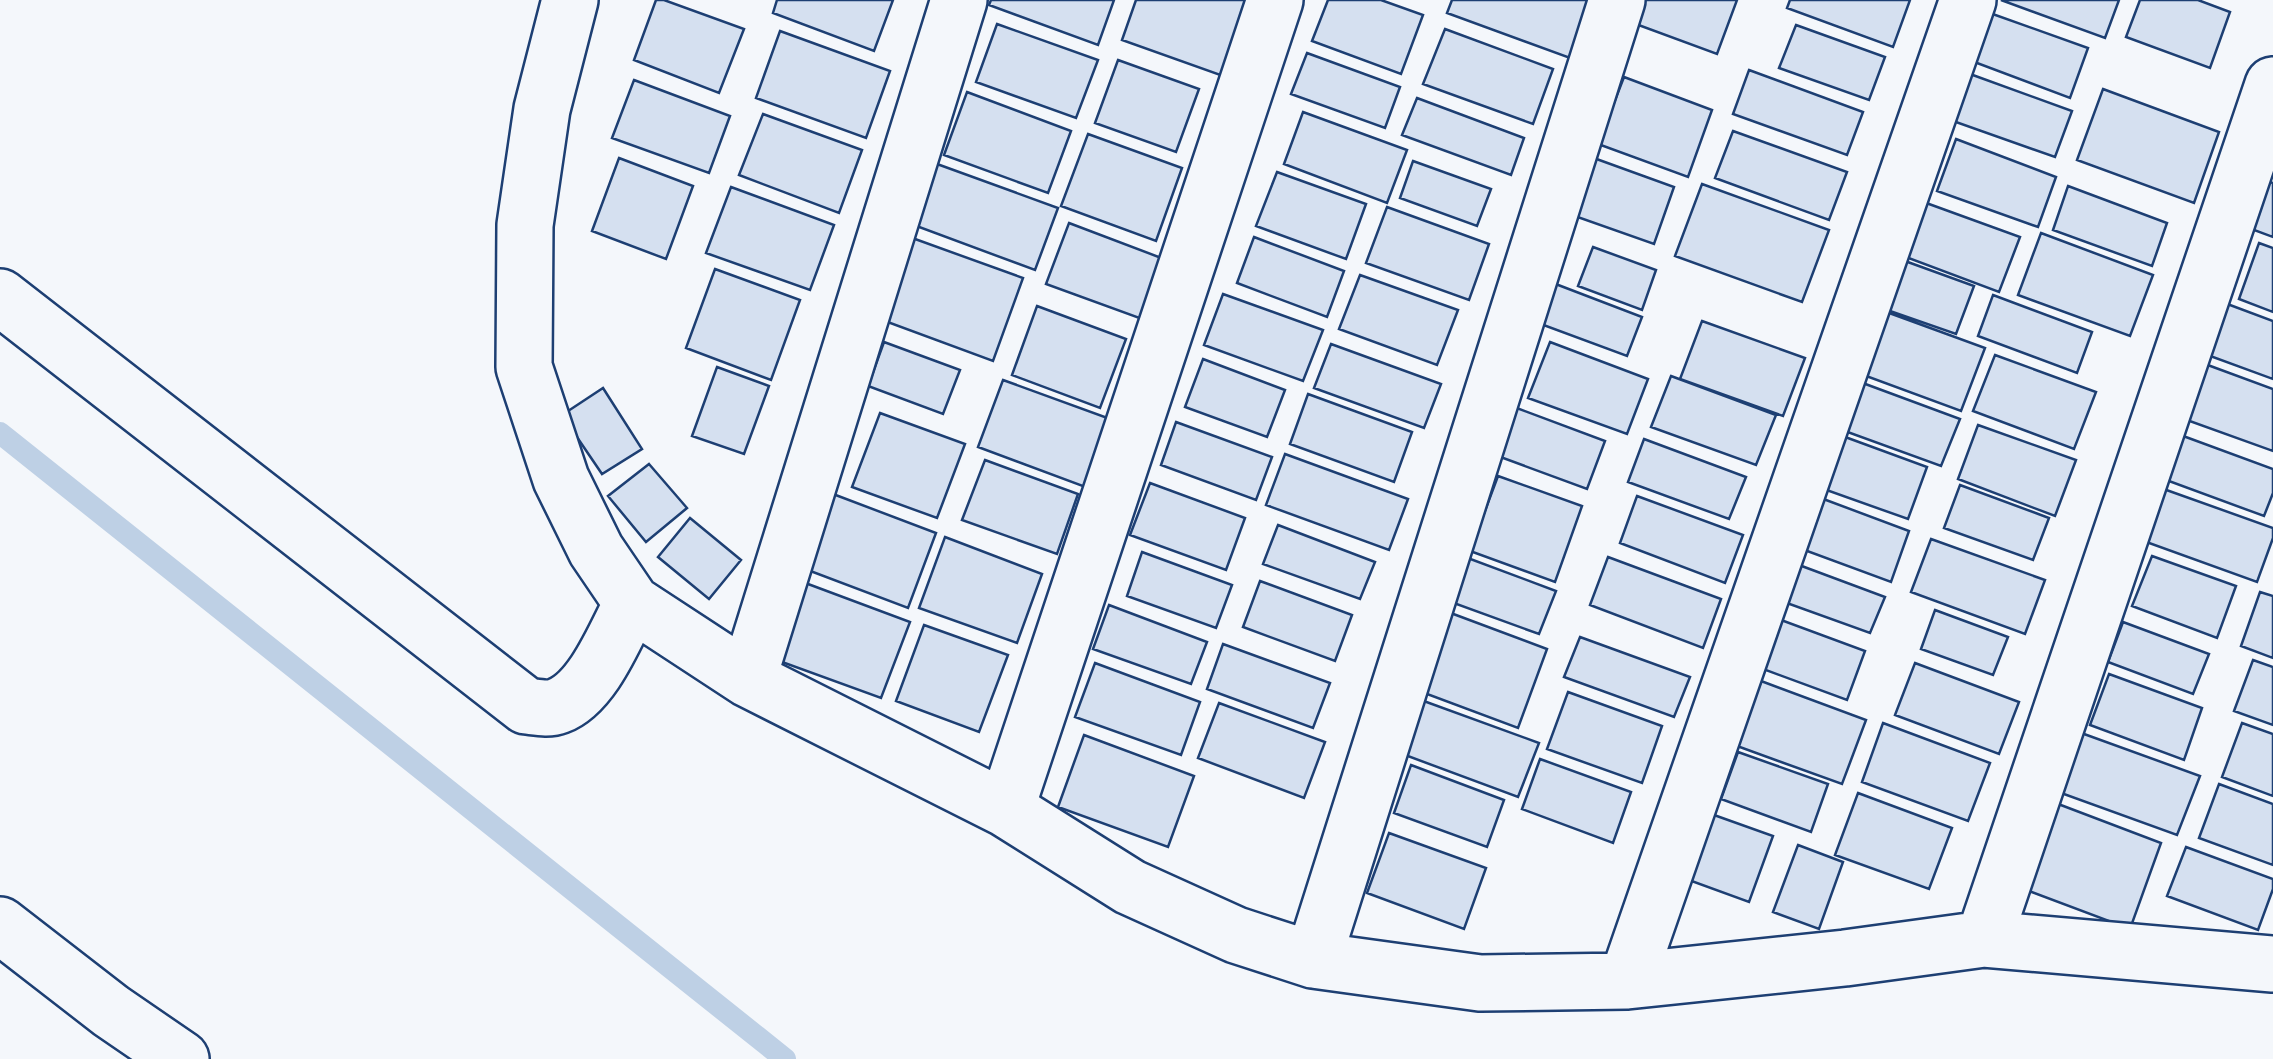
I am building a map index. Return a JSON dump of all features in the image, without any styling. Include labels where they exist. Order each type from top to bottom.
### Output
[{"type":"street","points":[[570,0],[542,109],[525,225],[524,367],[561,479],[596,550],[632,603],[748,679],[1006,809],[1130,887],[1236,934],[1313,960],[1480,983],[1627,980],[1984,940],[2273,964]]},
{"type":"street","points":[[748,679],[958,0]]},
{"type":"street","points":[[1006,809],[1275,0]]},
{"type":"street","points":[[1313,960],[1617,0]]},
{"type":"street","points":[[1627,980],[1968,0]]},
{"type":"street","points":[[1984,940],[2273,85]]},
{"type":"street","points":[[0,297],[526,706],[554,708],[576,697],[596,670],[632,603]]},
{"type":"street","points":[[0,925],[110,1035],[181,1059]]},
{"type":"building","points":[[656,0],[744,29],[719,93],[634,60]]},
{"type":"building","points":[[777,0],[893,0],[874,51],[773,13]]},
{"type":"building","points":[[991,0],[1114,0],[1098,45],[989,5]]},
{"type":"building","points":[[1136,0],[1251,0],[1223,76],[1122,40]]},
{"type":"building","points":[[1328,0],[1381,0],[1423,15],[1401,74],[1312,41]]},
{"type":"building","points":[[1452,0],[1592,0],[1570,58],[1447,13]]},
{"type":"building","points":[[1642,0],[1737,0],[1717,54],[1633,23]]},
{"type":"building","points":[[1790,0],[1910,0],[1893,47],[1787,8]]},
{"type":"building","points":[[2001,0],[2119,0],[2105,38]]},
{"type":"building","points":[[2140,0],[2198,0],[2230,12],[2210,68],[2126,37]]},
{"type":"building","points":[[1987,12],[2088,48],[2070,98],[1969,60]]},
{"type":"building","points":[[997,24],[1098,60],[1076,118],[976,82]]},
{"type":"building","points":[[1796,25],[1885,57],[1869,100],[1779,68]]},
{"type":"building","points":[[1445,29],[1553,69],[1533,124],[1423,84]]},
{"type":"building","points":[[780,31],[890,71],[866,138],[756,98]]},
{"type":"building","points":[[1307,53],[1400,87],[1385,128],[1291,94]]},
{"type":"building","points":[[1118,60],[1199,89],[1176,152],[1095,123]]},
{"type":"building","points":[[1749,70],[1863,112],[1847,155],[1733,114]]},
{"type":"building","points":[[1970,74],[2072,111],[2055,157],[1953,121]]},
{"type":"building","points":[[1624,77],[1712,110],[1688,177],[1598,144]]},
{"type":"building","points":[[634,80],[730,116],[709,173],[612,138]]},
{"type":"building","points":[[2103,89],[2219,132],[2194,203],[2077,160]]},
{"type":"building","points":[[967,92],[1071,131],[1048,193],[944,155]]},
{"type":"building","points":[[1417,98],[1524,138],[1511,175],[1402,135]]},
{"type":"building","points":[[1303,112],[1407,150],[1387,203],[1284,164]]},
{"type":"building","points":[[763,114],[862,150],[839,213],[739,175]]},
{"type":"building","points":[[1733,131],[1847,172],[1829,220],[1715,178]]},
{"type":"building","points":[[1088,134],[1182,168],[1156,241],[1061,206]]},
{"type":"building","points":[[1956,139],[2056,177],[2038,227],[1937,191]]},
{"type":"building","points":[[1591,157],[1674,187],[1654,244],[1569,214]]},
{"type":"building","points":[[619,158],[693,186],[666,259],[592,231]]},
{"type":"building","points":[[926,160],[1058,208],[1035,270],[903,221]]},
{"type":"building","points":[[1413,161],[1491,189],[1477,226],[1400,198]]},
{"type":"building","points":[[1277,172],[1366,204],[1346,259],[1256,226]]},
{"type":"building","points":[[2264,180],[2273,183],[2273,237],[2246,227]]},
{"type":"building","points":[[1702,184],[1829,230],[1802,302],[1675,256]]},
{"type":"building","points":[[2068,186],[2167,223],[2152,266],[2053,230]]},
{"type":"building","points":[[731,187],[834,225],[810,290],[706,253]]},
{"type":"building","points":[[1918,200],[2020,237],[1999,292],[1898,254]]},
{"type":"building","points":[[1387,207],[1489,244],[1469,300],[1366,263]]},
{"type":"building","points":[[1069,223],[1164,259],[1142,319],[1046,284]]},
{"type":"building","points":[[2041,233],[2153,275],[2130,336],[2018,295]]},
{"type":"building","points":[[904,235],[1023,278],[993,361],[874,317]]},
{"type":"building","points":[[1254,237],[1344,271],[1327,317],[1237,283]]},
{"type":"building","points":[[2259,243],[2273,248],[2273,312],[2239,299]]},
{"type":"building","points":[[1593,247],[1656,270],[1642,310],[1578,286]]},
{"type":"building","points":[[1905,261],[1974,286],[1956,334],[1887,310]]},
{"type":"building","points":[[715,269],[800,300],[771,380],[686,348]]},
{"type":"building","points":[[1360,275],[1458,310],[1437,365],[1339,329]]},
{"type":"building","points":[[1553,283],[1642,317],[1627,356],[1538,323]]},
{"type":"building","points":[[1223,294],[1323,330],[1303,381],[1204,345]]},
{"type":"building","points":[[1993,295],[2092,332],[2077,373],[1978,336]]},
{"type":"building","points":[[2222,302],[2273,321],[2273,379],[2202,353]]},
{"type":"building","points":[[1037,306],[1126,339],[1100,408],[1012,375]]},
{"type":"building","points":[[1881,310],[1985,348],[1961,411],[1858,373]]},
{"type":"building","points":[[1702,321],[1805,358],[1783,416],[1680,379]]},
{"type":"building","points":[[884,342],[960,370],[943,414],[868,386]]},
{"type":"building","points":[[1550,342],[1648,379],[1627,434],[1528,398]]},
{"type":"building","points":[[1331,344],[1441,384],[1424,428],[1314,388]]},
{"type":"building","points":[[1995,355],[2096,392],[2074,449],[1973,411]]},
{"type":"building","points":[[1203,359],[1285,390],[1267,437],[1185,407]]},
{"type":"building","points":[[2205,364],[2273,389],[2273,451],[2184,419]]},
{"type":"building","points":[[717,367],[769,386],[744,454],[692,436]]},
{"type":"building","points":[[1671,376],[1776,415],[1756,465],[1651,427]]},
{"type":"building","points":[[1003,380],[1113,420],[1088,488],[978,447]]},
{"type":"building","points":[[1860,382],[1960,419],[1941,466],[1842,430]]},
{"type":"building","points":[[603,388],[642,449],[602,474],[562,415]]},
{"type":"building","points":[[1308,394],[1412,432],[1394,482],[1290,444]]},
{"type":"building","points":[[1514,407],[1605,441],[1587,489],[1495,455]]},
{"type":"building","points":[[880,413],[965,444],[937,518],[852,487]]},
{"type":"building","points":[[1176,422],[1272,457],[1256,500],[1161,465]]},
{"type":"building","points":[[1978,425],[2076,460],[2055,516],[1958,479]]},
{"type":"building","points":[[2175,433],[2273,469],[2273,493],[2264,516],[2158,477]]},
{"type":"building","points":[[1837,434],[1927,467],[1908,519],[1818,487]]},
{"type":"building","points":[[1644,439],[1746,477],[1729,519],[1628,482]]},
{"type":"building","points":[[1285,454],[1408,499],[1389,550],[1266,505]]},
{"type":"building","points":[[985,460],[1078,494],[1057,554],[962,520]]},
{"type":"building","points":[[649,464],[687,508],[646,542],[608,496]]},
{"type":"building","points":[[1498,476],[1582,506],[1555,582],[1470,551]]},
{"type":"building","points":[[1150,483],[1245,518],[1226,570],[1130,535]]},
{"type":"building","points":[[1960,485],[2049,518],[2033,560],[1944,528]]},
{"type":"building","points":[[2158,487],[2273,528],[2257,582],[2138,539]]},
{"type":"building","points":[[833,494],[936,533],[908,608],[805,569]]},
{"type":"building","points":[[1637,496],[1743,535],[1725,583],[1620,543]]},
{"type":"building","points":[[1818,497],[1909,531],[1891,582],[1799,548]]},
{"type":"building","points":[[690,518],[741,560],[709,599],[658,557]]},
{"type":"building","points":[[1278,525],[1375,562],[1360,599],[1263,564]]},
{"type":"building","points":[[945,537],[1042,574],[1017,643],[919,608]]},
{"type":"building","points":[[1931,539],[2045,580],[2025,634],[1911,592]]},
{"type":"building","points":[[1142,552],[1232,585],[1216,628],[1127,596]]},
{"type":"building","points":[[1457,554],[1556,591],[1539,634],[1440,598]]},
{"type":"building","points":[[2152,556],[2236,586],[2217,638],[2132,606]]},
{"type":"building","points":[[1608,557],[1721,599],[1703,648],[1590,605]]},
{"type":"building","points":[[1799,565],[1885,597],[1870,633],[1784,602]]},
{"type":"building","points":[[800,581],[910,622],[881,698],[771,658]]},
{"type":"building","points":[[1260,581],[1352,615],[1335,661],[1243,627]]},
{"type":"building","points":[[2260,592],[2273,596],[2273,658],[2241,646]]},
{"type":"building","points":[[1109,605],[1207,642],[1191,684],[1093,649]]},
{"type":"building","points":[[1935,610],[2008,637],[1993,675],[1921,649]]},
{"type":"building","points":[[1448,612],[1547,649],[1518,728],[1419,691]]},
{"type":"building","points":[[1773,617],[1865,651],[1847,700],[1755,666]]},
{"type":"building","points":[[2123,622],[2209,654],[2193,694],[2108,662]]},
{"type":"building","points":[[924,625],[1008,655],[979,732],[896,701]]},
{"type":"building","points":[[1580,637],[1690,677],[1674,717],[1564,677]]},
{"type":"building","points":[[1223,644],[1330,683],[1313,728],[1207,689]]},
{"type":"building","points":[[2253,660],[2273,667],[2273,725],[2234,711]]},
{"type":"building","points":[[1095,663],[1200,702],[1181,755],[1075,717]]},
{"type":"building","points":[[1915,663],[2019,702],[1999,754],[1895,715]]},
{"type":"building","points":[[2109,674],[2202,708],[2184,760],[2090,725]]},
{"type":"building","points":[[1761,681],[1866,720],[1842,784],[1737,746]]},
{"type":"building","points":[[1568,692],[1662,726],[1642,783],[1547,749]]},
{"type":"building","points":[[1410,696],[1539,743],[1518,797],[1389,749]]},
{"type":"building","points":[[1219,703],[1325,742],[1304,798],[1198,758]]},
{"type":"building","points":[[1883,723],[1990,763],[1968,821],[1862,782]]},
{"type":"building","points":[[2242,723],[2273,734],[2273,796],[2222,777]]},
{"type":"building","points":[[2073,730],[2200,776],[2177,835],[2050,789]]},
{"type":"building","points":[[1084,735],[1194,776],[1168,847],[1058,807]]},
{"type":"building","points":[[1738,752],[1828,784],[1811,832],[1721,799]]},
{"type":"building","points":[[1540,759],[1631,792],[1613,843],[1522,809]]},
{"type":"building","points":[[1411,765],[1504,800],[1487,847],[1394,813]]},
{"type":"building","points":[[2219,784],[2273,804],[2273,865],[2199,838]]},
{"type":"building","points":[[1858,793],[1952,828],[1929,889],[1835,855]]},
{"type":"building","points":[[2045,799],[2161,843],[2130,929],[2013,885]]},
{"type":"building","points":[[1700,810],[1773,836],[1749,902],[1675,875]]},
{"type":"building","points":[[1389,833],[1486,868],[1464,929],[1367,893]]},
{"type":"building","points":[[1798,845],[1843,862],[1819,929],[1773,912]]},
{"type":"building","points":[[2186,847],[2273,879],[2258,930],[2167,896]]},
{"type":"waterway","points":[[0,433],[785,1059]]}]
